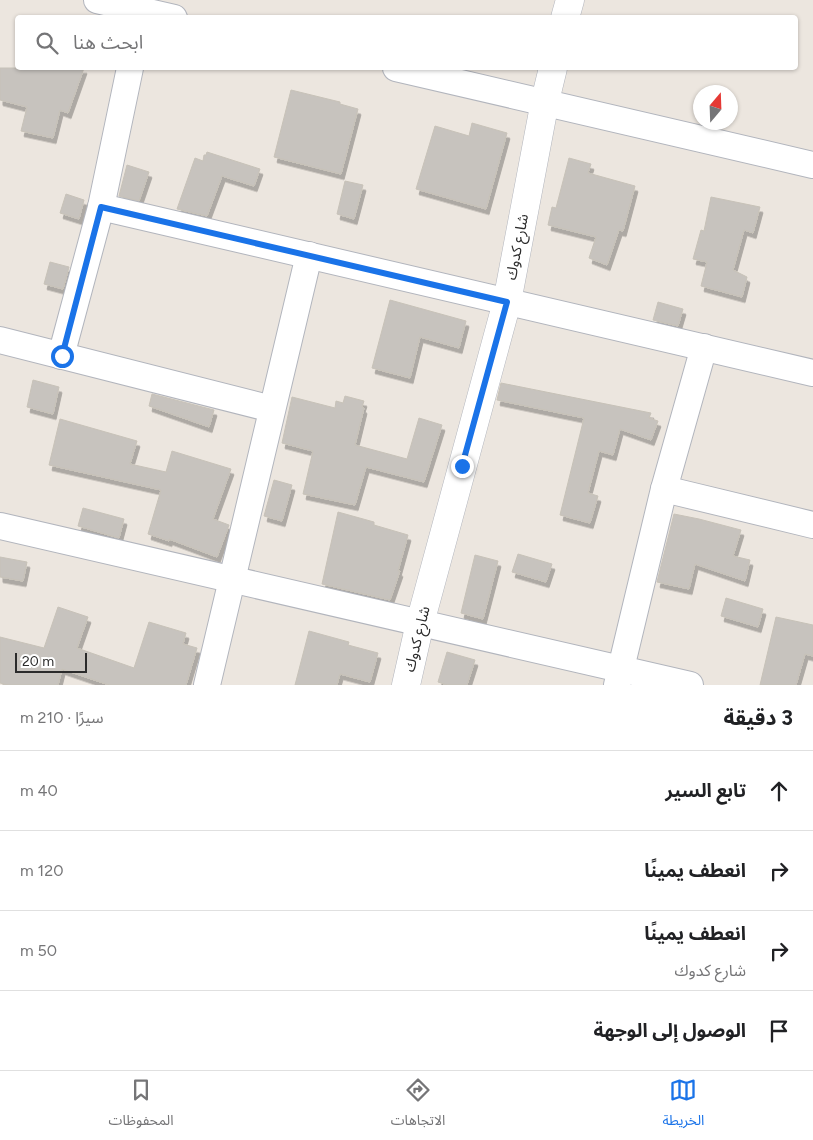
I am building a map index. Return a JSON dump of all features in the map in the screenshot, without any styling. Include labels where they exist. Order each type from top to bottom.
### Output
[{"type":"street","points":[[97,0],[142,14]]},
{"type":"street","points":[[566,15],[570,0]]},
{"type":"street","points":[[62,356],[101,207],[130,70]]},
{"type":"street","points":[[405,70],[546,101],[813,165]]},
{"type":"street","name":"شارع كدوك","points":[[406,685],[420,623],[507,302],[554,70]]},
{"type":"street","points":[[101,207],[813,373]]},
{"type":"street","points":[[207,685],[309,255]]},
{"type":"street","points":[[0,340],[272,409]]},
{"type":"street","points":[[619,677],[664,488],[704,348]]},
{"type":"street","points":[[664,488],[813,525]]},
{"type":"street","points":[[0,526],[420,623],[619,677],[690,685]]},
{"type":"building","points":[[0,68],[15,68],[15,70],[83,70],[68,113],[60,110],[53,138],[21,131],[27,107],[0,100]]},
{"type":"building","points":[[291,90],[340,102],[340,104],[358,109],[341,174],[274,157]]},
{"type":"building","points":[[472,123],[507,133],[486,209],[416,189],[435,126],[469,136]]},
{"type":"building","points":[[207,152],[260,169],[254,186],[222,176],[207,216],[177,209],[195,158],[203,161],[204,155]]},
{"type":"building","points":[[569,158],[591,164],[588,173],[635,186],[623,231],[619,230],[607,265],[589,258],[596,237],[548,225],[552,207],[556,208]]},
{"type":"building","points":[[127,165],[149,172],[139,201],[119,196]]},
{"type":"building","points":[[345,181],[363,185],[354,219],[337,214]]},
{"type":"building","points":[[66,194],[84,200],[79,219],[60,213]]},
{"type":"building","points":[[711,197],[760,207],[753,233],[744,230],[733,270],[747,277],[742,297],[701,286],[707,262],[693,259],[701,230],[704,231]]},
{"type":"building","points":[[50,262],[69,267],[63,289],[44,284]]},
{"type":"building","points":[[390,300],[466,321],[459,348],[420,337],[410,378],[372,368]]},
{"type":"building","points":[[658,302],[683,309],[678,326],[653,320]]},
{"type":"building","points":[[33,380],[59,387],[53,414],[27,407]]},
{"type":"building","points":[[501,383],[651,413],[649,418],[658,421],[651,440],[620,429],[613,455],[599,451],[588,493],[598,496],[590,523],[560,515],[584,418],[497,400]]},
{"type":"building","points":[[152,394],[214,410],[209,427],[149,406]]},
{"type":"building","points":[[345,396],[364,401],[355,445],[407,459],[419,418],[442,425],[424,482],[366,467],[355,505],[303,494],[313,451],[282,443],[292,397],[335,408],[336,401],[343,403]]},
{"type":"building","points":[[60,419],[137,441],[130,464],[166,472],[172,451],[231,469],[213,519],[229,525],[217,557],[169,539],[169,541],[148,534],[161,490],[49,465]]},
{"type":"building","points":[[274,480],[292,485],[282,521],[264,516]]},
{"type":"building","points":[[83,508],[124,519],[119,538],[78,526]]},
{"type":"building","points":[[338,512],[374,522],[374,525],[408,535],[398,571],[400,571],[390,600],[322,584]]},
{"type":"building","points":[[674,514],[741,530],[733,556],[750,560],[745,581],[695,564],[689,589],[657,582]]},
{"type":"building","points":[[518,554],[552,564],[546,582],[512,572]]},
{"type":"building","points":[[475,555],[498,561],[483,619],[461,613]]},
{"type":"building","points":[[0,557],[27,562],[23,581],[0,577]]},
{"type":"building","points":[[726,598],[763,609],[758,627],[721,616]]},
{"type":"building","points":[[58,607],[88,617],[77,648],[134,668],[149,622],[186,633],[183,644],[197,648],[186,685],[109,685],[62,669],[58,685],[8,685],[0,683],[0,637],[44,648]]},
{"type":"building","points":[[776,617],[813,625],[813,656],[805,654],[796,685],[760,685]]},
{"type":"building","points":[[309,631],[349,642],[348,645],[378,653],[370,682],[340,674],[337,685],[295,685]]},
{"type":"building","points":[[447,652],[475,660],[467,685],[447,685],[438,682]]},
{"type":"route","points":[[62,356],[101,207],[507,302],[462,466]]}]
